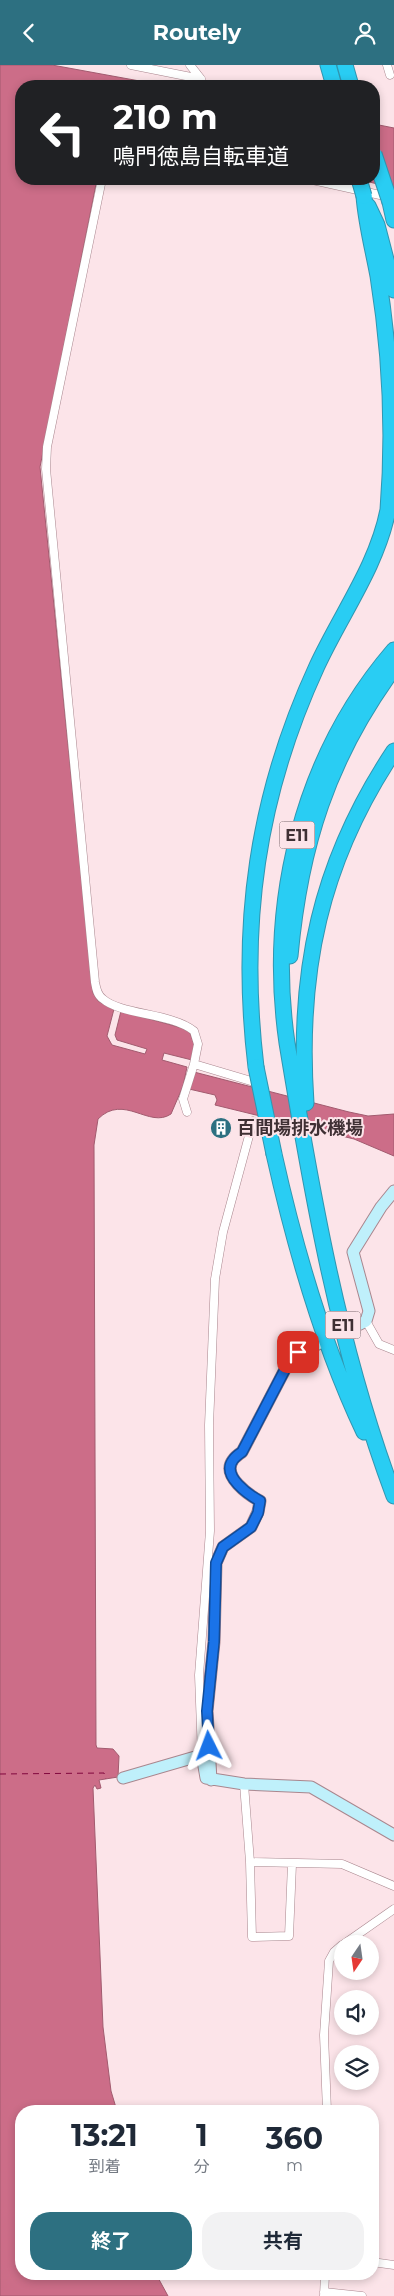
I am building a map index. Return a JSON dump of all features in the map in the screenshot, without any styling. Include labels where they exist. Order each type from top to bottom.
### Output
[{"type":"highway","points":[[328,65],[332,80]]},
{"type":"highway","points":[[345,65],[350,80]]},
{"type":"highway","points":[[380,169],[393,203],[394,220]]},
{"type":"highway","points":[[361,185],[377,225],[394,290]]},
{"type":"highway","points":[[364,196],[366,225],[376,264],[388,347],[394,432],[391,494],[382,531],[371,561],[318,663],[297,712],[281,757],[268,806],[255,872],[249,944],[249,1000],[256,1067],[274,1154],[300,1256],[343,1387],[392,1490]]},
{"type":"highway","name":"E11","points":[[392,1490],[367,1415],[341,1320],[308,1162],[287,1043],[282,994],[281,944],[286,888],[298,832],[321,769],[344,721],[375,673],[394,650]]},
{"type":"highway","name":"E11","points":[[287,1043],[290,959],[305,854],[322,798],[343,752],[363,714],[394,668]]},
{"type":"highway","points":[[308,1162],[304,1073],[307,983],[319,913],[346,835],[366,795],[394,751]]},
{"type":"main road","points":[[361,1324],[370,1311],[353,1252],[381,1207],[394,1191]]},
{"type":"main road","points":[[211,1780],[207,1711],[214,1642],[216,1563],[223,1547],[251,1527],[258,1513],[260,1501],[242,1489],[232,1475],[230,1466],[232,1460],[242,1452],[292,1356],[320,1343]]},
{"type":"main road","points":[[123,1778],[202,1755],[206,1779],[244,1784],[311,1787],[394,1835]]},
{"type":"street","points":[[131,65],[202,79],[190,65]]},
{"type":"street","points":[[387,65],[390,75]]},
{"type":"street","points":[[101,185],[47,447],[46,469],[97,992],[108,1002],[180,1023],[194,1031],[198,1044],[183,1099],[187,1113]]},
{"type":"street","points":[[329,185],[393,203]]},
{"type":"street","points":[[193,1066],[263,1084]]},
{"type":"street","points":[[202,1755],[199,1675],[210,1531],[209,1425],[214,1279],[223,1232],[253,1121]]},
{"type":"street","points":[[361,1324],[379,1344],[394,1350]]},
{"type":"street","points":[[244,1784],[250,1862],[252,1937],[289,1936],[292,1864]]},
{"type":"street","points":[[250,1862],[342,1864],[394,1886]]},
{"type":"street","points":[[356,1935],[394,1909]]},
{"type":"street","points":[[327,2105],[324,2035],[329,1961],[334,1952]]},
{"type":"street","points":[[379,2263],[394,2265]]},
{"type":"street","points":[[325,2280],[324,2294],[362,2296]]},
{"type":"shaded area","points":[[0,65],[52,65],[134,80],[15,80],[15,185],[96,185],[40,467],[93,993],[98,1001],[114,1009],[107,1036],[112,1045],[145,1054],[147,1049],[117,1040],[115,1035],[121,1011],[189,1030],[194,1044],[192,1060],[164,1053],[162,1060],[187,1067],[183,1086],[171,1114],[163,1117],[154,1117],[127,1110],[117,1109],[108,1112],[98,1119],[94,1145],[96,1745],[97,1748],[113,1749],[119,1756],[118,1777],[99,1780],[101,1788],[97,1789],[95,1785],[93,1788],[103,2027],[111,2091],[115,2105],[15,2105],[15,2280],[159,2280],[168,2296],[0,2296]]},
{"type":"shaded area","points":[[380,125],[394,128],[394,188],[380,185]]},
{"type":"shaded area","points":[[194,1072],[368,1116],[394,1114],[394,1156],[354,1139],[215,1105],[217,1100],[215,1095],[189,1089]]},
{"type":"ferry route","points":[[0,1774],[104,1773],[106,1779]]},
{"type":"place","name":"百間場排水機場","points":[[221,1128]]},
{"type":"route","points":[[209,1746],[207,1711],[214,1642],[216,1563],[223,1547],[251,1527],[258,1513],[260,1501],[242,1489],[232,1475],[230,1466],[232,1460],[242,1452],[292,1356],[298,1352]]}]
